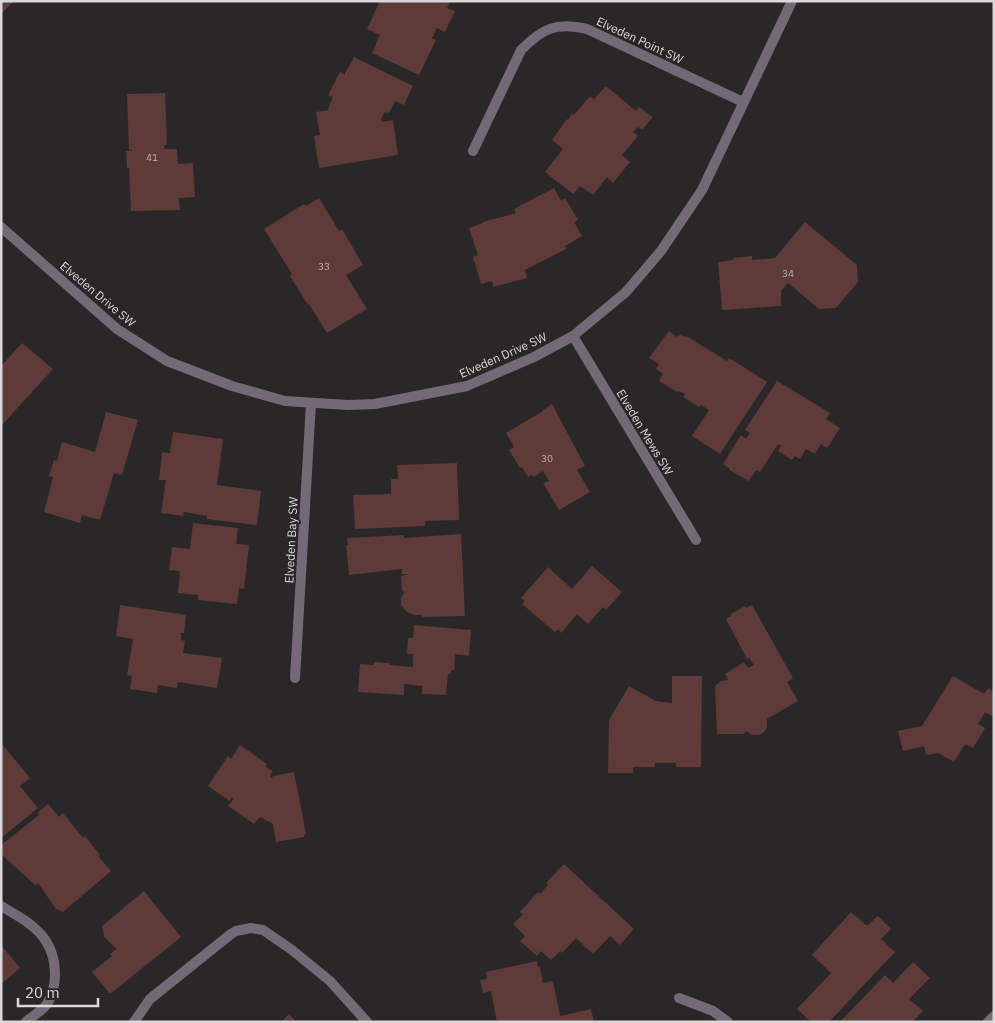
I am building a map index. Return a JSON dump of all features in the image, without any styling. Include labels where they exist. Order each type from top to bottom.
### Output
[{"type":"street","name":"Elveden Drive SW","points":[[1,227],[117,329],[167,361],[232,386],[285,401],[348,405],[375,404],[467,386],[534,357],[573,336],[626,292],[661,251],[702,190],[792,1]]},
{"type":"street","name":"Elveden Point SW","points":[[474,151],[521,50],[534,37],[555,27],[568,25],[587,29],[743,102]]},
{"type":"street","name":"Elveden Mews SW","points":[[573,336],[696,540]]},
{"type":"street","name":"Elveden Bay SW","points":[[296,678],[312,404]]},
{"type":"street","points":[[1,906],[31,924],[40,932],[50,948],[55,967],[55,980],[46,1005],[26,1022]]},
{"type":"street","points":[[134,1022],[150,999],[202,957],[236,930],[251,928],[262,930],[292,950],[330,981],[366,1022]]},
{"type":"street","points":[[680,998],[713,1011],[728,1022]]},
{"type":"street","points":[[988,1022],[994,1016]]},
{"type":"building","points":[[1,1],[14,1],[1,14]]},
{"type":"building","points":[[380,1],[450,1],[447,8],[455,11],[445,32],[437,28],[432,38],[436,40],[419,75],[372,53],[380,35],[367,29]]},
{"type":"building","points":[[354,57],[413,86],[404,105],[395,101],[389,113],[385,112],[381,119],[382,122],[393,120],[398,155],[319,168],[314,136],[320,135],[316,112],[329,110],[333,97],[328,95],[340,72],[345,75]]},
{"type":"building","points":[[606,86],[636,111],[639,107],[653,117],[642,130],[638,127],[633,132],[638,136],[622,155],[630,162],[613,183],[607,177],[593,195],[580,186],[573,194],[545,172],[563,149],[552,140],[567,119],[572,114],[574,115],[590,96],[594,99]]},
{"type":"building","points":[[165,93],[167,145],[164,145],[165,149],[177,149],[178,164],[193,163],[195,197],[179,198],[180,210],[131,211],[129,168],[127,168],[126,151],[132,151],[129,150],[127,94]]},
{"type":"building","points":[[554,188],[561,201],[565,198],[578,220],[574,222],[582,236],[565,246],[566,249],[525,270],[527,278],[493,287],[492,281],[481,284],[473,257],[478,255],[469,228],[516,213],[514,209]]},
{"type":"building","points":[[319,198],[339,231],[342,229],[363,265],[346,275],[367,309],[327,333],[290,276],[292,274],[264,229],[304,204],[306,206]]},
{"type":"building","points":[[805,222],[857,265],[858,282],[836,308],[819,309],[788,283],[781,291],[781,306],[722,310],[718,262],[752,256],[752,260],[775,258]]},
{"type":"building","points":[[669,331],[677,337],[680,334],[686,336],[727,361],[729,358],[767,382],[720,454],[692,436],[709,410],[701,405],[699,407],[683,397],[685,394],[677,392],[659,381],[663,374],[656,369],[659,364],[649,358]]},
{"type":"building","points":[[22,343],[53,369],[1,426],[1,366]]},
{"type":"building","points":[[777,381],[830,413],[826,419],[840,428],[827,448],[821,444],[815,454],[806,449],[800,459],[795,456],[792,460],[778,451],[781,446],[778,444],[760,472],[756,470],[749,481],[729,470],[723,464],[741,435],[746,439],[750,433],[745,430]]},
{"type":"building","points":[[552,404],[585,466],[577,470],[590,492],[559,510],[543,483],[549,481],[543,471],[533,477],[532,475],[528,477],[509,450],[514,447],[506,433]]},
{"type":"building","points":[[106,412],[138,420],[122,475],[114,473],[100,520],[82,515],[80,523],[44,512],[53,477],[49,476],[54,460],[57,461],[62,442],[95,452]]},
{"type":"building","points":[[173,432],[223,439],[217,485],[261,491],[257,525],[207,519],[207,516],[184,512],[183,516],[161,513],[166,480],[159,480],[162,452],[170,453]]},
{"type":"building","points":[[457,463],[459,520],[425,521],[425,526],[355,529],[353,495],[391,494],[391,479],[398,479],[397,465]]},
{"type":"building","points":[[193,523],[238,528],[236,544],[249,545],[244,589],[239,588],[237,604],[198,600],[198,595],[178,593],[180,571],[169,570],[172,547],[190,549]]},
{"type":"building","points":[[461,534],[465,616],[423,617],[422,615],[414,615],[407,612],[401,605],[401,598],[405,592],[402,591],[401,576],[409,574],[402,574],[402,569],[349,575],[347,538],[404,535],[404,538]]},
{"type":"building","points":[[592,566],[622,592],[606,610],[603,607],[588,624],[577,614],[561,633],[558,629],[555,632],[522,604],[525,601],[521,598],[548,567],[572,589]]},
{"type":"building","points":[[120,605],[186,615],[184,633],[181,633],[181,640],[185,641],[183,653],[222,658],[217,688],[178,682],[177,688],[158,685],[157,693],[130,689],[132,676],[127,675],[133,639],[116,636]]},
{"type":"building","points":[[752,605],[793,678],[787,682],[798,701],[767,719],[767,727],[759,735],[752,735],[746,731],[743,734],[717,734],[715,686],[721,681],[728,680],[725,674],[744,662],[748,668],[754,665],[749,658],[747,659],[726,619],[745,606],[746,608]]},
{"type":"building","points":[[414,625],[471,630],[469,656],[455,654],[454,670],[451,670],[451,674],[448,674],[446,695],[422,694],[422,686],[404,684],[404,695],[358,692],[360,664],[374,665],[374,662],[413,667],[413,654],[407,654],[408,638],[413,638]]},
{"type":"building","points":[[672,676],[702,676],[701,767],[676,767],[676,763],[655,763],[655,767],[633,767],[633,773],[608,773],[609,720],[629,686],[656,701],[672,703]]},
{"type":"building","points":[[953,676],[984,694],[988,688],[992,691],[994,688],[994,712],[992,716],[985,712],[978,724],[985,728],[973,748],[965,744],[954,762],[938,753],[926,755],[924,746],[903,751],[898,731],[922,726]]},
{"type":"building","points":[[1,743],[30,778],[20,786],[38,808],[1,838]]},
{"type":"building","points":[[240,745],[267,764],[266,767],[273,771],[270,776],[272,778],[273,776],[294,772],[306,834],[304,837],[276,842],[273,824],[260,817],[254,824],[228,806],[234,798],[231,797],[230,801],[208,786],[228,756],[231,759]]},
{"type":"building","points":[[48,804],[59,817],[63,813],[83,838],[85,836],[111,871],[63,912],[56,909],[38,883],[35,885],[1,854],[1,845],[39,815],[37,813]]},
{"type":"building","points":[[564,864],[634,929],[620,945],[610,936],[593,954],[576,938],[562,953],[560,951],[551,960],[541,951],[537,956],[520,941],[525,936],[513,924],[523,914],[520,912],[538,892],[540,894],[548,885],[546,883]]},
{"type":"building","points":[[144,891],[181,937],[110,994],[92,972],[112,956],[110,954],[117,949],[104,937],[102,926]]},
{"type":"building","points":[[851,912],[866,925],[878,916],[891,929],[881,939],[895,952],[829,1022],[811,1022],[797,1009],[831,973],[812,955]]},
{"type":"building","points":[[1,945],[20,968],[1,984]]},
{"type":"building","points":[[537,961],[543,983],[553,981],[560,1016],[591,1009],[594,1022],[497,1022],[491,991],[483,993],[480,980],[487,979],[486,972]]},
{"type":"building","points":[[913,962],[930,978],[909,999],[923,1011],[912,1022],[840,1022],[885,975],[893,983]]},
{"type":"building","points":[[289,1014],[296,1022],[281,1022]]}]
